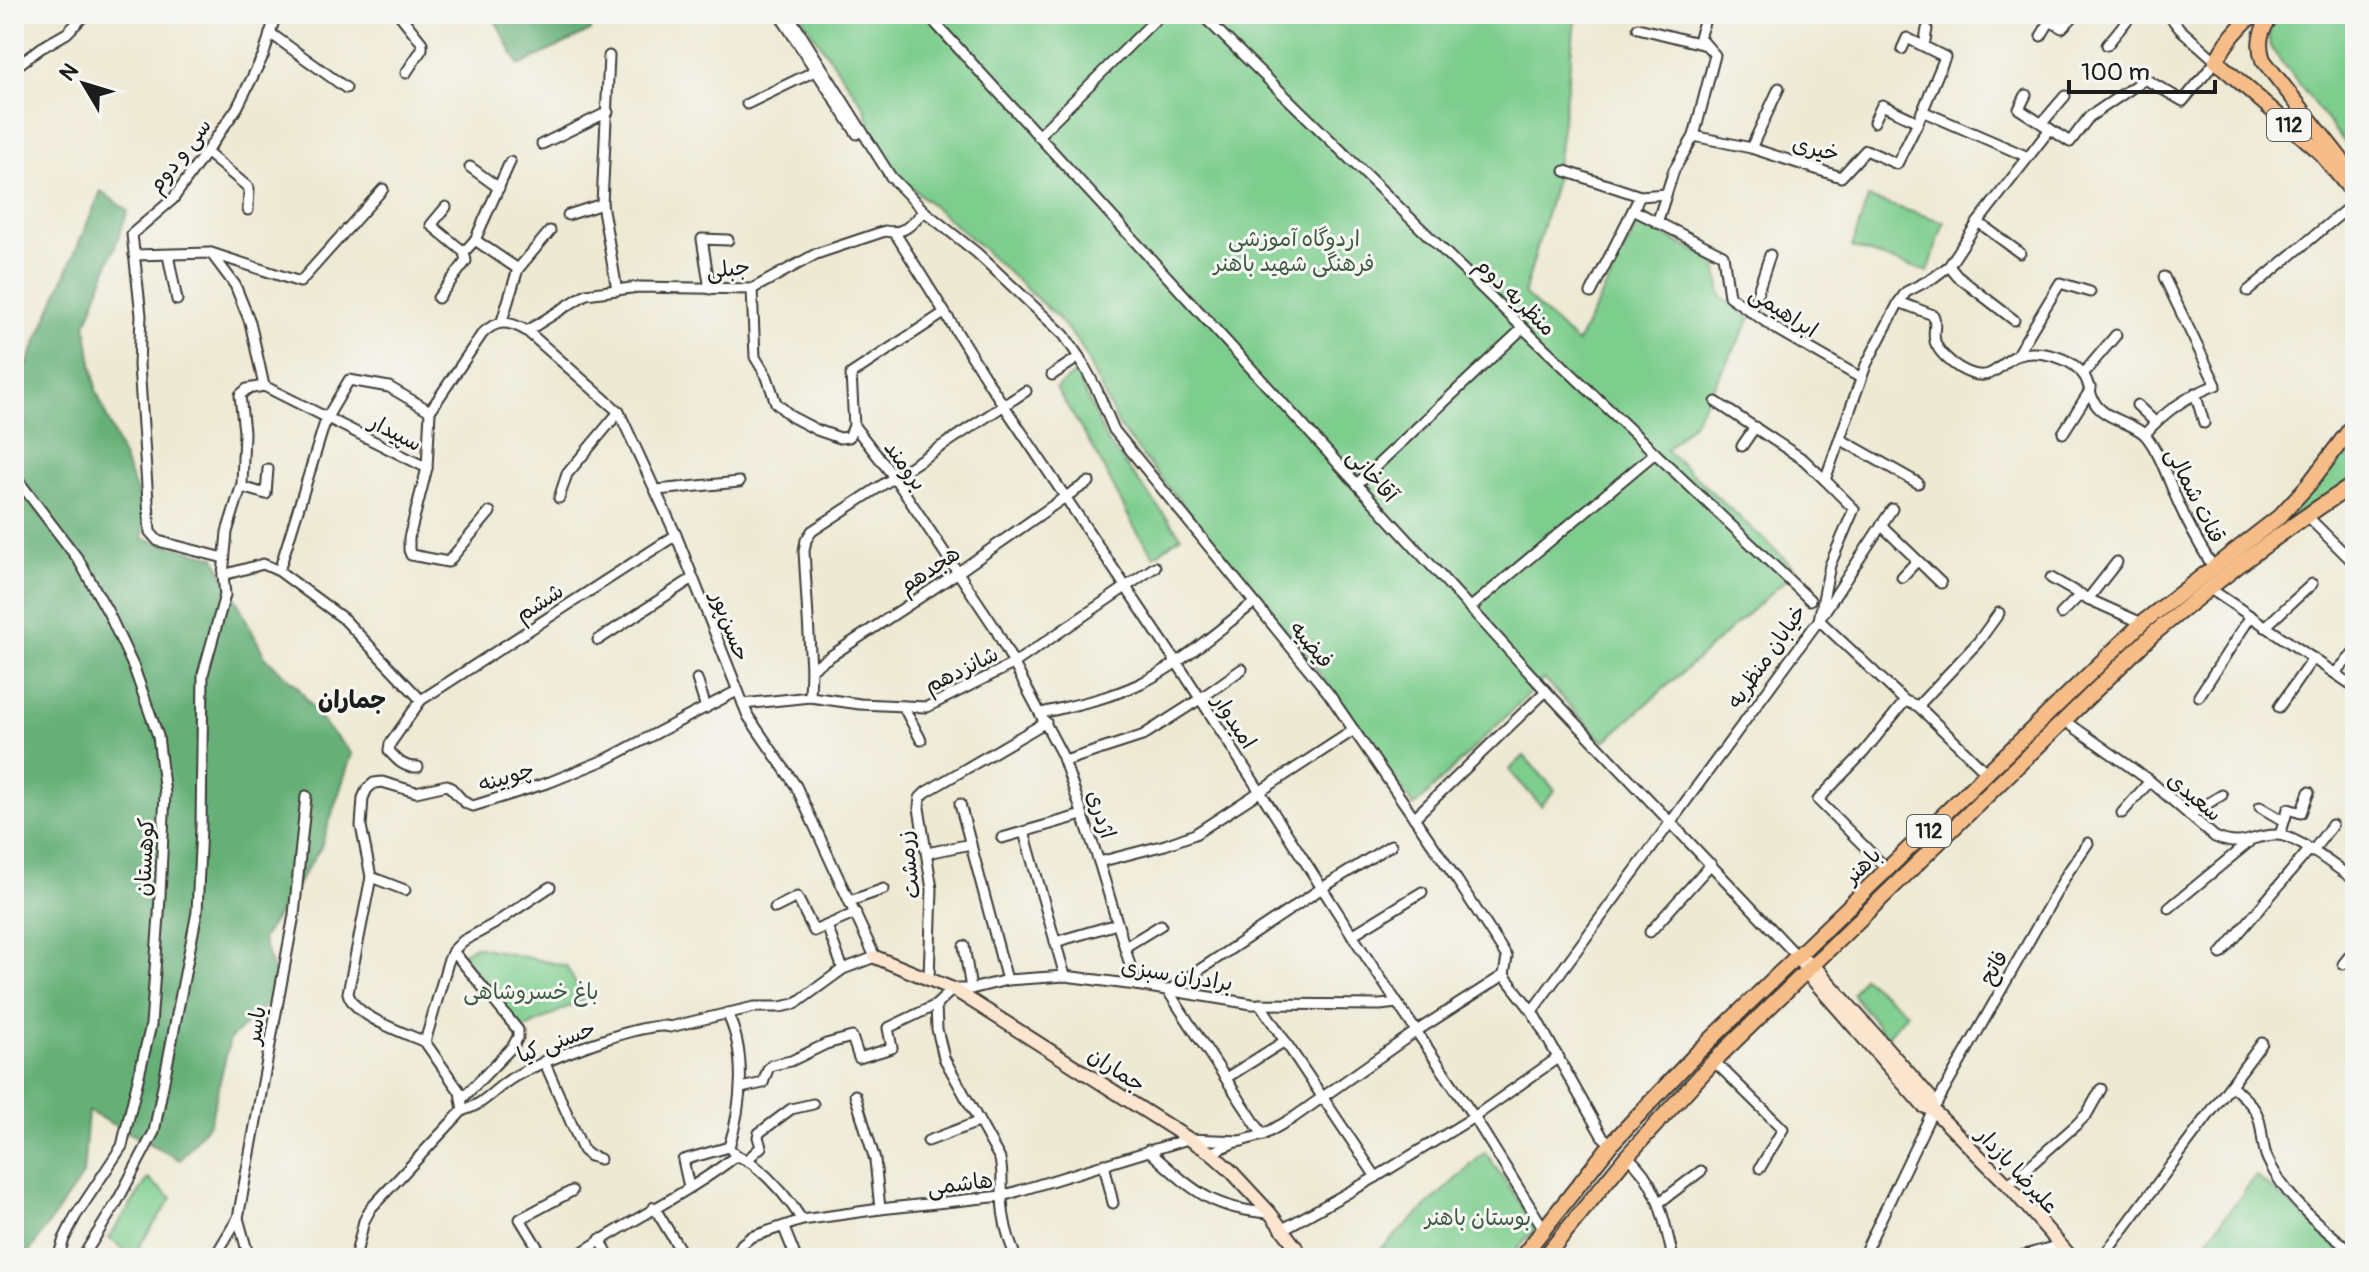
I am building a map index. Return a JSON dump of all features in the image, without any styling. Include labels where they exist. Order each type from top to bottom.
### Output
[{"type":"main road","points":[[2216,61],[2224,45],[2242,24],[2264,17]]},
{"type":"main road","name":"112","points":[[2264,17],[2260,49],[2263,60],[2355,177]]},
{"type":"main road","name":"112","points":[[2216,61],[2319,151],[2355,195]]},
{"type":"main road","name":"باهنر","points":[[1544,1258],[1627,1156],[1888,870],[2142,623],[2280,516],[2309,484],[2355,423]]},
{"type":"main road","name":"باهنر","points":[[1521,1258],[1611,1144],[1697,1053],[1805,964],[2152,635],[2306,515],[2355,484]]},
{"type":"main road","name":"جماران","points":[[875,957],[953,989],[1211,1153],[1270,1213],[1304,1258]]},
{"type":"main road","name":"علیرضا بازدار","points":[[1805,964],[1923,1106],[1933,1110],[2008,1185],[2072,1258]]},
{"type":"main road","points":[[1611,1144],[1627,1156]]},
{"type":"street","points":[[14,68],[67,33],[86,14]]},
{"type":"street","name":"سی و دوم","points":[[224,558],[158,541],[150,532],[139,365],[141,315],[132,234],[173,199],[237,108],[264,54],[276,14]]},
{"type":"street","points":[[399,14],[422,43],[422,49],[406,73]]},
{"type":"street","points":[[779,14],[888,179],[922,213],[900,231]]},
{"type":"street","points":[[788,14],[888,179]]},
{"type":"street","name":"آقاخانی","points":[[927,14],[1546,691],[1805,964]]},
{"type":"street","points":[[1038,136],[1161,14]]},
{"type":"street","name":"منظریه دوم","points":[[1201,14],[1523,328],[1810,600]]},
{"type":"street","points":[[1657,223],[1674,170],[1694,136],[1715,55],[1699,37],[1707,14]]},
{"type":"street","points":[[2041,36],[2050,21],[2062,28],[2076,14]]},
{"type":"street","points":[[2107,45],[2132,14]]},
{"type":"street","points":[[2026,95],[2019,109],[2070,142],[2089,117],[2145,79],[2183,101],[2216,61],[2168,14]]},
{"type":"street","points":[[1638,28],[1706,45]]},
{"type":"street","points":[[1902,49],[1907,38],[1924,46],[1927,29]]},
{"type":"street","points":[[270,33],[346,88]]},
{"type":"street","name":"خیری","points":[[1694,136],[1751,148],[1841,177],[1866,150],[1897,164],[1945,57],[1924,46]]},
{"type":"street","points":[[609,56],[602,204],[617,290]]},
{"type":"street","points":[[747,104],[817,70]]},
{"type":"street","points":[[1751,148],[1779,88]]},
{"type":"street","points":[[1716,402],[1804,460],[1825,480],[1861,378],[1899,302],[1906,292],[1949,266],[2028,157],[2065,96]]},
{"type":"street","points":[[1874,122],[1882,105],[1918,122]]},
{"type":"street","points":[[1922,111],[2028,157]]},
{"type":"street","points":[[542,144],[608,112]]},
{"type":"street","points":[[207,153],[249,188],[248,210]]},
{"type":"street","points":[[464,252],[475,240],[510,162]]},
{"type":"street","points":[[470,167],[499,188]]},
{"type":"street","points":[[1565,171],[1640,196],[1666,194]]},
{"type":"street","points":[[134,255],[211,253],[300,282],[383,189]]},
{"type":"street","points":[[1591,293],[1640,196]]},
{"type":"street","points":[[2248,291],[2355,202]]},
{"type":"street","points":[[568,215],[602,204]]},
{"type":"street","points":[[438,298],[466,261],[464,252],[431,225],[446,207]]},
{"type":"street","name":"ابراهیمی","points":[[1633,210],[1723,255],[1729,296],[1776,329],[1861,378]]},
{"type":"street","name":"فیضیه","points":[[922,213],[988,263],[1064,335],[1097,390],[1114,430],[1329,694],[1414,818],[1507,957],[1504,975],[1532,1011],[1602,1136],[1611,1144]]},
{"type":"street","points":[[1978,222],[2020,253]]},
{"type":"street","points":[[427,468],[430,411],[482,334],[502,321],[518,269],[550,231]]},
{"type":"street","name":"جبلی","points":[[527,331],[586,294],[639,287],[752,289],[816,254],[885,231],[900,231]]},
{"type":"street","name":"امیدوار","points":[[900,231],[944,313],[1200,699],[1415,1032],[1474,1117],[1544,1229]]},
{"type":"street","points":[[710,289],[702,239],[728,240]]},
{"type":"street","points":[[475,240],[518,269]]},
{"type":"street","points":[[82,1258],[117,1202],[154,1132],[197,912],[203,674],[225,595],[223,575],[227,532],[241,487],[244,432],[240,395],[247,389],[264,386],[250,322],[235,285],[211,253]]},
{"type":"street","points":[[168,255],[177,300]]},
{"type":"street","points":[[1751,312],[1770,255]]},
{"type":"street","points":[[1949,266],[1957,276],[2014,320]]},
{"type":"street","points":[[2145,434],[2155,422],[2195,393],[2216,385],[2164,277]]},
{"type":"street","points":[[1899,302],[1933,315],[1936,318],[1935,343],[1950,361],[1971,374],[1981,375],[1991,374],[2016,356],[2060,283],[2090,292]]},
{"type":"street","points":[[752,289],[755,357],[767,377],[776,403],[792,417],[840,438],[849,437],[854,426],[851,374],[944,313]]},
{"type":"street","name":"حسن‌پور","points":[[502,321],[527,331],[619,412],[657,490],[753,726],[796,786],[875,957]]},
{"type":"street","points":[[1357,484],[1523,328]]},
{"type":"street","points":[[2016,356],[2031,353],[2054,356],[2083,374],[2116,335]]},
{"type":"street","points":[[1052,375],[1079,357]]},
{"type":"street","name":"قنات شمالى","points":[[2083,374],[2095,404],[2121,423],[2145,434],[2191,530],[2213,567]]},
{"type":"street","points":[[279,571],[326,419],[349,380],[389,387],[430,411]]},
{"type":"street","name":"سپیدار","points":[[264,386],[427,468],[409,538],[411,555],[448,562],[490,512]]},
{"type":"street","points":[[2063,433],[2091,389]]},
{"type":"street","points":[[810,697],[804,551],[812,531],[1026,391]]},
{"type":"street","points":[[2195,393],[2204,423]]},
{"type":"street","points":[[2137,405],[2155,422]]},
{"type":"street","points":[[559,498],[567,474],[619,412]]},
{"type":"street","name":"برومند","points":[[854,426],[894,477],[995,628],[1013,664]]},
{"type":"street","points":[[1742,446],[1755,427]]},
{"type":"street","points":[[1840,439],[1918,483]]},
{"type":"street","points":[[1470,608],[1655,453]]},
{"type":"street","points":[[241,487],[266,494],[268,469]]},
{"type":"street","name":"کوهستان","points":[[14,475],[78,559],[108,612],[134,668],[158,736],[165,794],[151,1025],[122,1146],[75,1217],[58,1258]]},
{"type":"street","name":"خیابان منظریه","points":[[1532,1011],[1819,620],[1830,565],[1854,509],[1825,480]]},
{"type":"street","points":[[657,490],[739,482]]},
{"type":"street","name":"هجدهم","points":[[811,669],[1089,482]]},
{"type":"street","points":[[1892,509],[1819,620],[1905,701],[1918,706],[1988,774]]},
{"type":"street","points":[[2306,515],[2355,564]]},
{"type":"street","points":[[1881,525],[1941,583]]},
{"type":"street","name":"ششم","points":[[421,700],[676,535]]},
{"type":"street","points":[[1902,577],[1917,561]]},
{"type":"street","points":[[2061,614],[2084,597],[2117,562]]},
{"type":"street","points":[[223,575],[263,564],[279,571],[344,619],[421,700],[390,744],[389,751],[409,768],[418,767]]},
{"type":"street","name":"شانزدهم","points":[[743,704],[810,697],[860,704],[927,707],[937,704],[1013,664],[1155,567]]},
{"type":"street","points":[[598,640],[693,578]]},
{"type":"street","points":[[2051,578],[2084,597],[2142,623]]},
{"type":"street","points":[[2265,627],[2312,584]]},
{"type":"street","points":[[2209,588],[2355,687]]},
{"type":"street","points":[[1044,717],[1139,685],[1254,603]]},
{"type":"street","points":[[1918,706],[1978,642],[1999,613]]},
{"type":"street","points":[[2199,696],[2251,616]]},
{"type":"street","points":[[2335,673],[2355,652]]},
{"type":"street","points":[[2279,707],[2313,658]]},
{"type":"street","name":"اژدری","points":[[1013,664],[1065,761],[1136,985]]},
{"type":"street","points":[[1065,761],[1142,736],[1242,669]]},
{"type":"street","points":[[697,679],[706,708]]},
{"type":"street","name":"چوبینه","points":[[462,1105],[460,1092],[425,1042],[364,1013],[350,1000],[348,993],[371,877],[361,826],[363,798],[367,789],[374,783],[382,782],[416,792],[447,785],[464,802],[473,806],[550,782],[607,759],[737,691]]},
{"type":"street","points":[[1414,818],[1546,691]]},
{"type":"street","points":[[1888,870],[1818,800],[1864,752],[1905,701]]},
{"type":"street","points":[[903,706],[921,740]]},
{"type":"street","name":"زرمشت","points":[[929,978],[932,889],[920,798],[1044,717]]},
{"type":"street","name":"سعیدی","points":[[2064,720],[2150,781],[2215,837],[2238,844],[2280,835]]},
{"type":"street","points":[[1099,862],[1195,834],[1354,730]]},
{"type":"street","points":[[2122,813],[2150,781]]},
{"type":"street","points":[[2309,792],[2301,813],[2288,809],[2280,835],[2289,837],[2352,878],[2355,867]]},
{"type":"street","points":[[2189,815],[2222,795]]},
{"type":"street","name":"یاسر","points":[[249,1258],[238,1218],[294,915],[306,796]]},
{"type":"street","points":[[960,804],[1007,980]]},
{"type":"street","points":[[2260,807],[2284,821]]},
{"type":"street","points":[[1002,838],[1082,815]]},
{"type":"street","points":[[2221,954],[2332,825]]},
{"type":"street","points":[[1024,832],[1065,976]]},
{"type":"street","points":[[2169,908],[2251,841]]},
{"type":"street","name":"فاتح","points":[[1862,1258],[1933,1110],[2068,872],[2088,843]]},
{"type":"street","points":[[927,853],[971,844]]},
{"type":"street","points":[[1263,1135],[1168,991],[1391,845]]},
{"type":"street","points":[[1650,932],[1711,864]]},
{"type":"street","points":[[371,877],[405,890]]},
{"type":"street","points":[[425,1042],[453,951],[463,941],[550,887]]},
{"type":"street","points":[[850,901],[884,889]]},
{"type":"street","points":[[1352,935],[1422,892]]},
{"type":"street","points":[[775,908],[797,897],[814,931],[856,913]]},
{"type":"street","points":[[1055,942],[1117,924]]},
{"type":"street","points":[[1125,947],[1161,925]]},
{"type":"street","points":[[827,926],[843,969]]},
{"type":"street","points":[[964,946],[971,989]]},
{"type":"street","points":[[2343,964],[2355,949]]},
{"type":"street","points":[[453,951],[518,1030],[513,1046],[462,1105]]},
{"type":"street","name":"حسنی کیا","points":[[355,1258],[364,1221],[371,1208],[462,1105],[473,1108],[513,1077],[544,1061],[642,1028],[662,1024],[670,1027],[754,1007],[795,1004],[843,969],[875,957]]},
{"type":"street","points":[[1211,1153],[1263,1135],[1293,1118],[1415,1032],[1504,975]]},
{"type":"street","name":"برادران سبزی","points":[[953,989],[971,989],[1007,980],[1065,976],[1260,1004],[1397,1003]]},
{"type":"street","points":[[741,1088],[763,1083],[772,1065],[791,1061],[834,1041],[852,1037],[859,1058],[892,1048],[888,1028],[936,1005],[953,989]]},
{"type":"street","points":[[1260,1004],[1376,1177]]},
{"type":"street","points":[[936,1005],[937,1029],[944,1058],[1000,1159],[1006,1230],[1016,1258]]},
{"type":"street","points":[[727,1013],[734,1028],[741,1088],[729,1147],[736,1156],[747,1160],[769,1178],[802,1220]]},
{"type":"street","points":[[1226,1078],[1285,1041]]},
{"type":"street","points":[[2102,1258],[2262,1043]]},
{"type":"street","points":[[1283,1229],[1474,1117],[1559,1057]]},
{"type":"street","points":[[544,1061],[583,1150],[600,1159]]},
{"type":"street","points":[[1714,1061],[1783,1129],[1760,1168]]},
{"type":"street","points":[[2231,1085],[2256,1111],[2268,1161],[2294,1200],[2355,1254]]},
{"type":"street","points":[[2008,1185],[2087,1114],[2101,1089]]},
{"type":"street","points":[[855,1095],[875,1160],[880,1209]]},
{"type":"street","points":[[747,1160],[761,1147],[759,1133],[791,1109],[813,1104]]},
{"type":"street","points":[[928,1141],[978,1122]]},
{"type":"street","name":"هاشمی","points":[[736,1254],[751,1237],[802,1220],[1002,1196],[1188,1139],[1242,1141]]},
{"type":"street","points":[[689,1187],[683,1160],[729,1147]]},
{"type":"street","points":[[1148,1150],[1194,1191],[1215,1202],[1270,1213]]},
{"type":"street","points":[[573,1258],[736,1156]]},
{"type":"street","points":[[1627,1156],[1641,1167],[1660,1202],[1673,1258]]},
{"type":"street","points":[[1104,1164],[1113,1203]]},
{"type":"street","points":[[1660,1202],[1701,1171]]},
{"type":"street","points":[[544,1258],[520,1219],[572,1191]]},
{"type":"street","points":[[654,1207],[685,1258]]},
{"type":"street","points":[[214,1258],[238,1218]]},
{"type":"street","points":[[784,1228],[796,1258]]},
{"type":"street","points":[[600,1239],[610,1258]]},
{"type":"street","points":[[2014,1258],[2060,1245]]},
{"type":"green space","points":[[492,14],[593,14],[590,31],[519,66]]},
{"type":"green space","name":"اردوگاه آموزشی فرهنگی شهید باهنر","points":[[799,14],[1576,14],[1555,183],[1524,294],[1577,343],[1639,223],[1715,261],[1722,298],[1751,318],[1694,422],[1666,450],[1797,570],[1604,742],[1544,679],[1414,807],[1320,674],[1120,428],[1080,345],[1059,319],[896,174],[875,143],[865,108]]},
{"type":"green space","points":[[2285,14],[2355,14],[2355,156],[2270,47],[2271,28]]},
{"type":"green space","points":[[101,191],[128,211],[86,325],[96,390],[147,517],[142,538],[215,557],[265,657],[297,686],[325,725],[352,754],[321,847],[262,939],[280,991],[230,1039],[210,1122],[180,1160],[88,1111],[83,1175],[25,1258],[14,1258],[14,395]]},
{"type":"green space","points":[[1868,198],[1944,222],[1928,272],[1852,247]]},
{"type":"green space","points":[[1076,373],[1107,441],[1181,536],[1154,556],[1134,527],[1096,453],[1056,388]]},
{"type":"green space","points":[[2355,435],[2355,476],[2263,538],[2318,482]]},
{"type":"green space","points":[[1524,756],[1555,790],[1541,806],[1509,770]]},
{"type":"green space","name":"باغ خسروشاهی","points":[[475,946],[566,966],[584,999],[522,1030],[461,954]]},
{"type":"green space","points":[[1863,977],[1907,1013],[1887,1037],[1852,994]]},
{"type":"green space","name":"بوستان باهنر","points":[[1485,1152],[1537,1227],[1510,1258],[1371,1258]]},
{"type":"green space","points":[[2256,1176],[2354,1258],[2193,1258]]},
{"type":"green space","points":[[148,1179],[172,1198],[132,1256],[109,1238]]},
{"type":"district","name":"جماران","points":[[352,700]]}]
